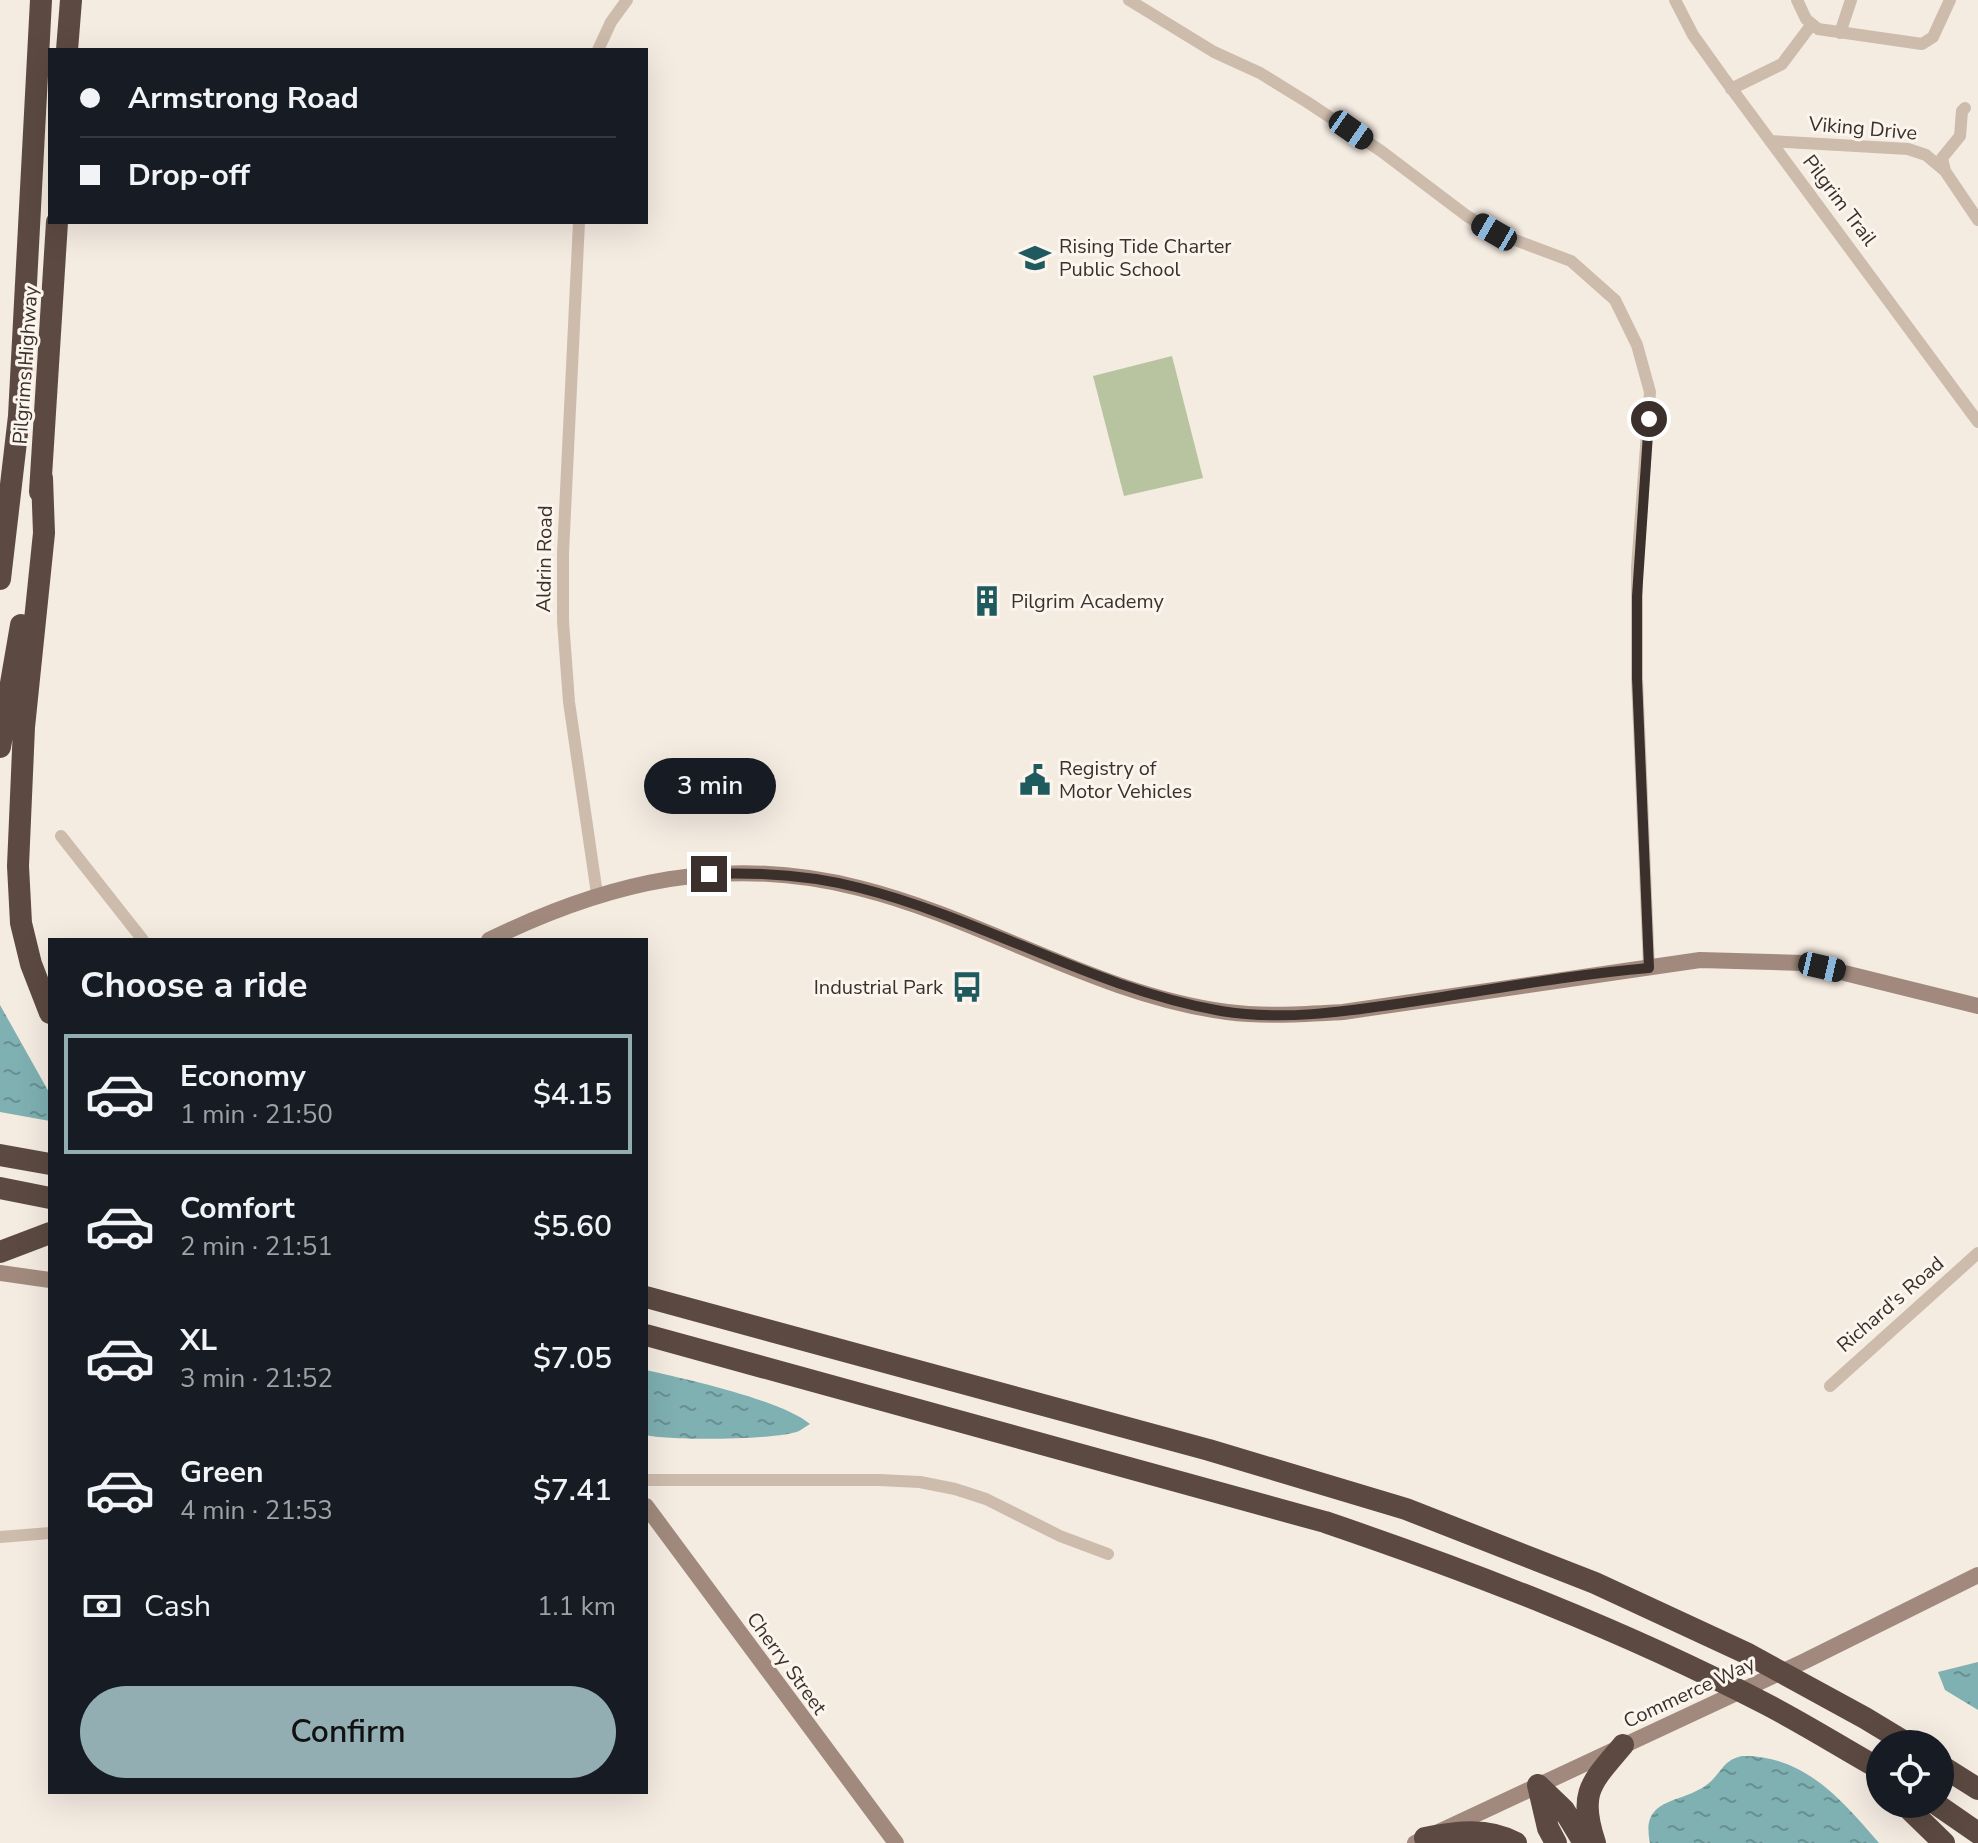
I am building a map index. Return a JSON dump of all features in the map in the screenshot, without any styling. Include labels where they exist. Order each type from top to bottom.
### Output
[{"type":"highway","name":"Pilgrims Highway","points":[[0,579],[19,416],[41,0]]},
{"type":"highway","points":[[67,48],[71,0]]},
{"type":"highway","name":"Pilgrims Highway","points":[[0,747],[42,478],[57,224]]},
{"type":"highway","points":[[0,481],[19,416]]},
{"type":"highway","points":[[42,478],[44,533],[24,727],[18,866],[21,923],[31,964],[48,1008]]},
{"type":"highway","points":[[0,1155],[48,1164]]},
{"type":"highway","points":[[0,1188],[48,1198]]},
{"type":"highway","points":[[0,1252],[48,1234]]},
{"type":"highway","points":[[648,1298],[1209,1450],[1406,1509],[1595,1583],[1746,1653],[1884,1730]]},
{"type":"highway","points":[[648,1336],[1325,1522],[1422,1555],[1534,1598],[1668,1657],[1765,1703],[1866,1761]]},
{"type":"highway","points":[[1765,1703],[1866,1775]]},
{"type":"highway","points":[[1595,1843],[1586,1806],[1589,1790],[1595,1778],[1623,1745]]},
{"type":"highway","points":[[1954,1764],[1978,1777]]},
{"type":"highway","points":[[1954,1774],[1978,1789]]},
{"type":"highway","points":[[1538,1785],[1548,1828],[1556,1843]]},
{"type":"highway","points":[[1538,1785],[1564,1810],[1584,1843]]},
{"type":"highway","points":[[1954,1816],[1978,1833]]},
{"type":"highway","points":[[1918,1818],[1944,1843]]},
{"type":"highway","points":[[1420,1841],[1460,1833],[1488,1833],[1516,1843]]},
{"type":"street","points":[[599,48],[611,22],[627,0]]},
{"type":"street","points":[[1129,0],[1214,52],[1260,73],[1307,102],[1494,232],[1571,261],[1615,300],[1637,345],[1650,392],[1637,599],[1637,678],[1649,968]]},
{"type":"street","name":"Pilgrim Trail","points":[[1675,0],[1693,35],[1731,89],[1978,422]]},
{"type":"street","points":[[1797,0],[1806,19],[1818,29],[1922,44],[1933,37],[1950,0]]},
{"type":"street","points":[[1840,33],[1851,0]]},
{"type":"street","points":[[1731,89],[1782,64],[1812,24]]},
{"type":"street","points":[[1965,108],[1962,111],[1960,136],[1942,158],[1945,171],[1978,220]]},
{"type":"street","name":"Viking Drive","points":[[1770,141],[1908,149],[1926,155],[1945,171]]},
{"type":"street","name":"Aldrin Road","points":[[579,224],[563,553],[563,621],[569,702],[597,894]]},
{"type":"street","points":[[61,836],[141,938]]},
{"type":"street","points":[[493,938],[527,921],[597,894],[643,883],[709,874],[765,874],[825,880],[908,902],[1133,989],[1191,1005],[1250,1014],[1343,1012],[1700,960],[1804,963],[1978,1006]]},
{"type":"street","name":"Richard's Road","points":[[1830,1386],[1978,1253]]},
{"type":"street","points":[[0,1273],[48,1280]]},
{"type":"street","points":[[648,1480],[920,1482],[986,1499],[1060,1536],[1108,1554]]},
{"type":"street","name":"Cherry Street","points":[[648,1509],[896,1843]]},
{"type":"street","points":[[0,1537],[48,1533]]},
{"type":"street","name":"Commerce Way","points":[[1420,1841],[1805,1661],[1978,1575]]},
{"type":"green space","points":[[1172,356],[1203,478],[1124,496],[1093,376]]},
{"type":"water","points":[[0,1005],[48,1090],[48,1121],[0,1112]]},
{"type":"water","points":[[648,1370],[756,1399],[810,1424],[788,1434],[748,1438],[648,1435]]},
{"type":"water","points":[[1978,1662],[1978,1710],[1945,1690],[1938,1672]]},
{"type":"water","points":[[1742,1756],[1764,1758],[1803,1771],[1835,1796],[1879,1843],[1650,1843],[1651,1816],[1657,1809],[1699,1790],[1727,1763]]},
{"type":"place","name":"Rising Tide Charter Public School","points":[[1035,258]]},
{"type":"place","name":"Pilgrim Academy","points":[[987,601]]},
{"type":"place","name":"Registry of Motor Vehicles","points":[[1035,780]]},
{"type":"place","name":"Industrial Park","points":[[967,987]]},
{"type":"route","points":[[709,874],[794,876],[859,887],[914,904],[1133,989],[1226,1012],[1282,1015],[1343,1012],[1649,968],[1637,678],[1637,568],[1649,419]]}]
